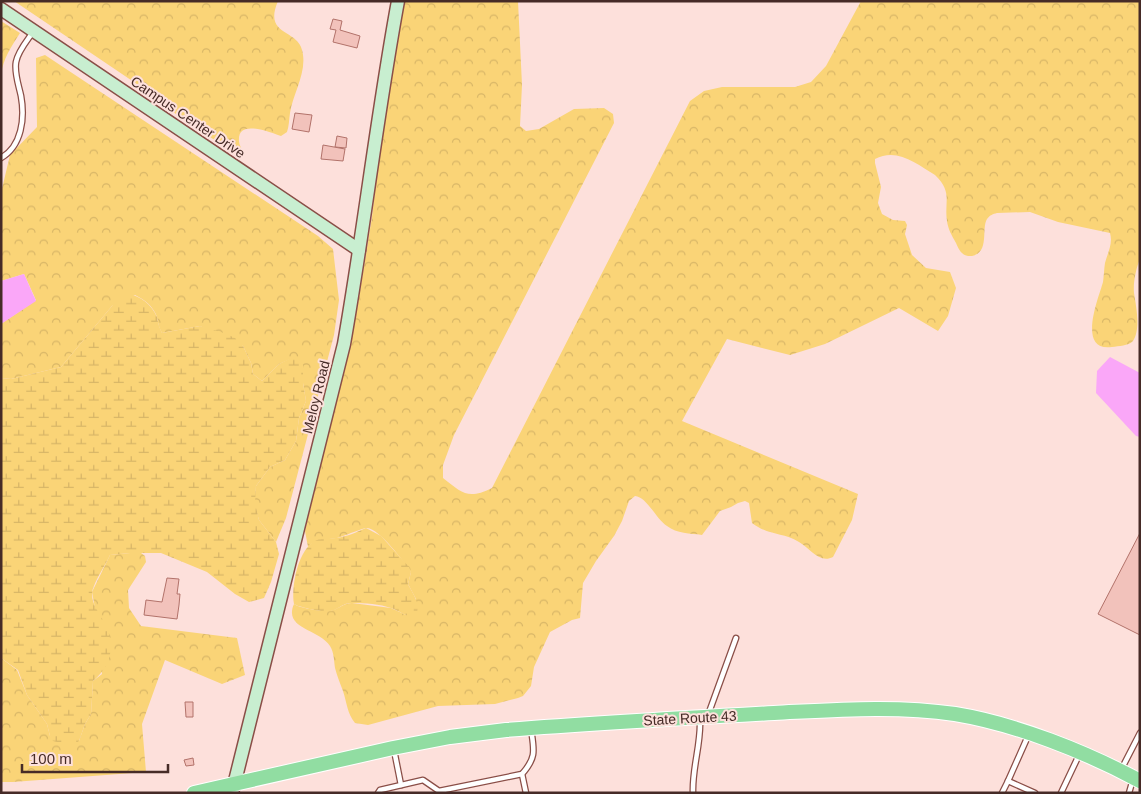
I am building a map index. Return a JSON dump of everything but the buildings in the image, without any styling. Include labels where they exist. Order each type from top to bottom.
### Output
[{"type":"main road","name":"State Route 43","points":[[194,793],[233,788],[393,748],[450,737],[531,728],[849,708],[955,714],[980,719],[1029,734],[1080,753],[1131,777]]},
{"type":"street","name":"Meloy Road","points":[[233,788],[346,335],[380,104],[398,1]]},
{"type":"street","name":"Campus Center Drive","points":[[1,9],[359,250]]},
{"type":"lane","points":[[1,158],[12,148],[19,137],[22,126],[23,108],[16,61],[34,31]]},
{"type":"lane","points":[[693,793],[693,768],[699,749],[704,717],[736,638]]},
{"type":"lane","points":[[378,793],[380,790],[423,780],[438,792],[522,774],[532,763],[535,753],[531,728]]},
{"type":"lane","points":[[1129,793],[1140,733]]},
{"type":"lane","points":[[1002,793],[1029,734]]},
{"type":"lane","points":[[393,748],[401,785]]},
{"type":"lane","points":[[1061,793],[1080,753]]},
{"type":"lane","points":[[522,774],[526,793]]},
{"type":"lane","points":[[1008,781],[1035,793]]},
{"type":"green space","points":[[14,1],[278,1],[275,20],[282,31],[299,43],[303,58],[302,74],[292,105],[287,132],[281,136],[263,130],[243,130],[240,134],[239,144],[243,153],[239,152],[224,142],[204,134],[196,125],[177,115],[159,99]]},
{"type":"green space","points":[[403,1],[518,1],[522,85],[520,126],[526,131],[539,129],[574,109],[604,108],[613,114],[614,123],[454,435],[443,465],[443,478],[461,491],[477,494],[492,488],[690,101],[704,91],[722,87],[795,87],[811,82],[826,66],[861,1],[1140,1],[1140,259],[1134,285],[1137,330],[1133,341],[1126,345],[1101,346],[1095,341],[1092,333],[1092,322],[1111,244],[1110,233],[1058,222],[1030,212],[997,213],[987,219],[985,223],[981,250],[978,254],[972,256],[966,255],[960,250],[949,230],[946,214],[947,197],[941,181],[935,175],[906,158],[891,155],[875,159],[881,187],[878,203],[882,214],[893,220],[905,221],[907,225],[905,234],[912,255],[926,268],[950,272],[956,288],[948,316],[938,331],[899,308],[825,344],[790,355],[727,339],[682,421],[858,494],[852,520],[833,557],[828,559],[819,557],[793,539],[758,527],[752,523],[749,503],[745,501],[720,511],[702,535],[671,529],[663,523],[644,500],[635,496],[629,501],[614,536],[583,583],[580,618],[572,620],[550,632],[534,667],[531,686],[523,696],[495,704],[438,706],[368,725],[355,723],[349,712],[330,646],[325,640],[298,624],[293,619],[292,612],[294,604],[330,611],[352,603],[391,608],[406,615],[416,599],[408,584],[411,572],[391,547],[372,530],[365,528],[337,538],[318,541],[308,547],[305,531],[357,309],[372,217],[385,102]]},
{"type":"green space","points":[[1,21],[20,33],[6,58],[1,75]]},
{"type":"green space","points":[[45,55],[318,236],[333,249],[339,300],[334,335],[286,518],[276,542],[259,520],[254,503],[256,486],[270,467],[285,460],[296,441],[299,418],[306,401],[303,366],[295,357],[279,364],[262,381],[253,374],[251,363],[243,346],[200,326],[162,333],[157,317],[151,307],[135,295],[112,306],[61,367],[11,379],[1,378],[1,324],[36,300],[24,274],[1,281],[1,193],[10,155],[37,127],[36,58]]},
{"type":"green space","points":[[128,294],[142,299],[149,305],[157,317],[162,333],[200,326],[235,338],[243,346],[251,363],[253,374],[262,381],[279,364],[295,356],[303,365],[306,401],[299,418],[296,441],[285,460],[270,467],[256,486],[255,503],[259,520],[276,542],[279,554],[264,598],[249,602],[235,594],[207,572],[161,553],[110,555],[97,580],[92,598],[108,630],[111,646],[110,654],[104,668],[93,681],[91,714],[79,741],[74,744],[64,744],[53,741],[47,724],[27,695],[18,670],[1,658],[1,378],[11,379],[61,367],[112,306]]},
{"type":"green space","points":[[366,528],[381,536],[409,567],[411,572],[408,584],[418,607],[416,616],[410,616],[391,608],[372,604],[349,603],[328,611],[301,607],[294,604],[293,596],[297,568],[310,544],[317,540],[344,537]]},
{"type":"green space","points":[[141,553],[145,556],[146,562],[128,590],[129,608],[141,626],[237,638],[245,675],[222,684],[165,660],[142,724],[146,772],[1,782],[1,658],[17,670],[27,695],[47,724],[50,736],[79,741],[91,714],[93,681],[102,674],[92,592],[110,555]]},
{"type":"shaded area","points":[[24,274],[36,301],[1,324],[1,281]]},
{"type":"shaded area","points":[[1110,357],[1140,373],[1140,437],[1136,436],[1096,393],[1097,371]]}]
